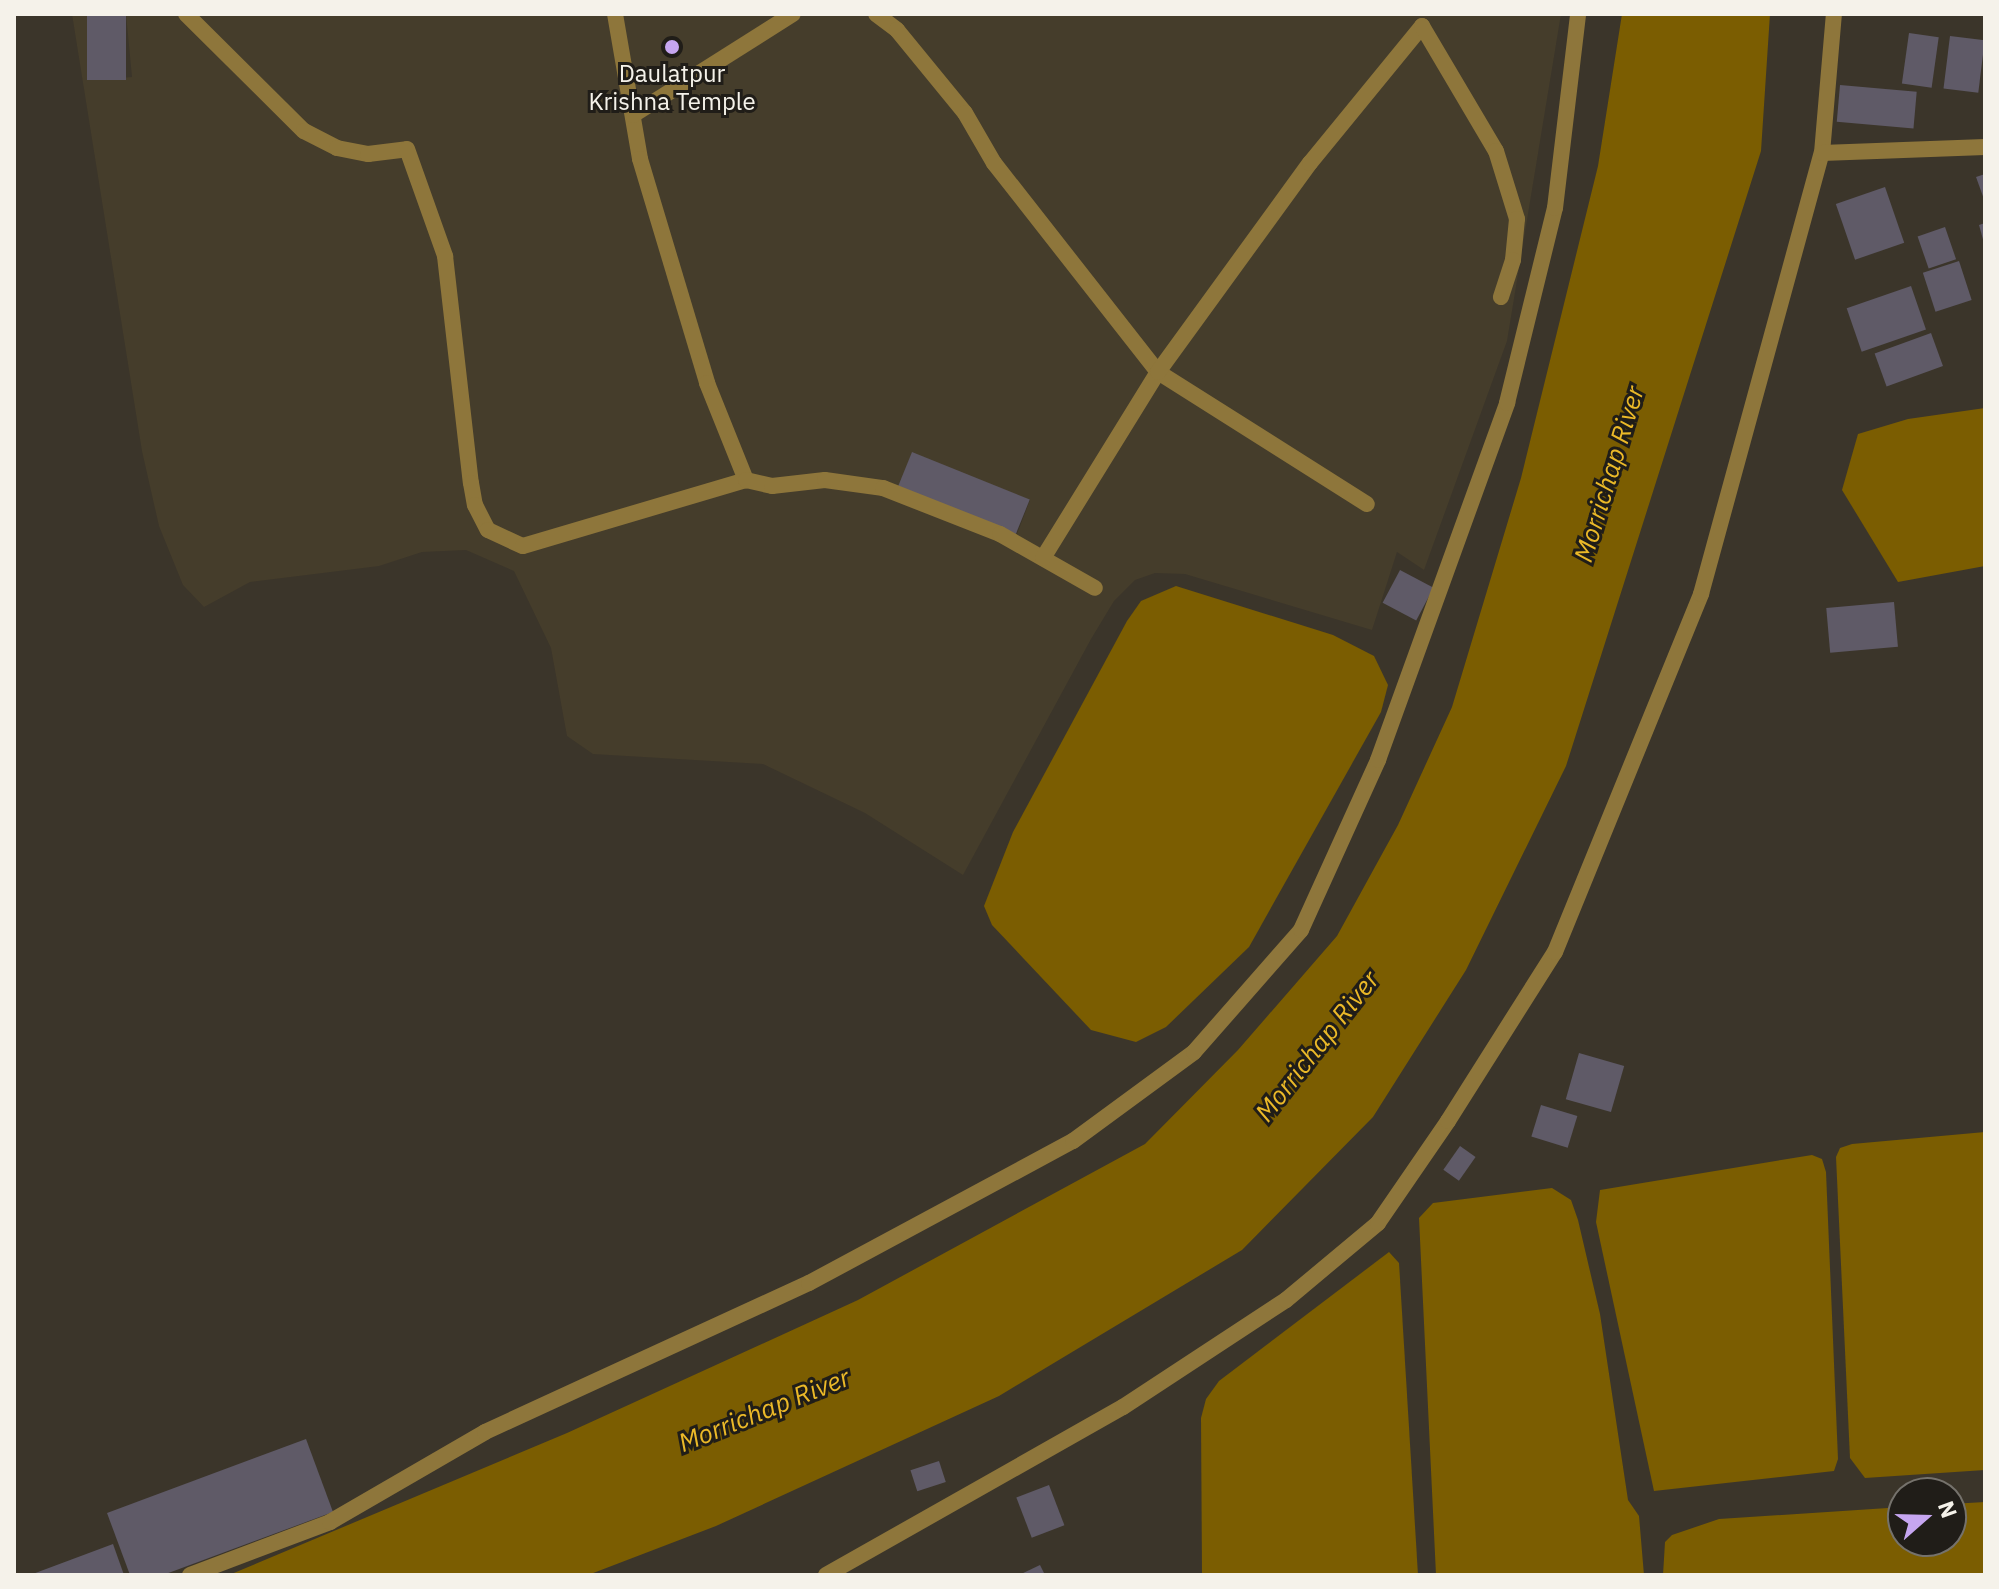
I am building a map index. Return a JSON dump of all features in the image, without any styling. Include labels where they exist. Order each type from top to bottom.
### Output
[{"type":"street","points":[[186,14],[304,131],[337,148],[368,154],[407,149],[445,256],[473,494],[488,530],[523,546],[746,480],[772,486],[825,480],[883,488],[1000,534],[1095,588]]},
{"type":"street","points":[[615,14],[633,115],[673,277],[707,383],[746,480]]},
{"type":"street","points":[[633,115],[793,14]]},
{"type":"street","points":[[876,14],[897,30],[965,113],[994,163],[1158,372],[1367,504]]},
{"type":"street","points":[[190,1575],[330,1522],[485,1432],[809,1283],[1073,1141],[1194,1052],[1301,930],[1378,760],[1507,403],[1555,208],[1578,14]]},
{"type":"street","points":[[826,1575],[1210,1355],[1378,1223],[1555,952],[1701,594],[1822,153],[1834,14]]},
{"type":"street","points":[[1043,558],[1158,372],[1310,163],[1422,26],[1496,151],[1517,219],[1513,260],[1501,297]]},
{"type":"street","points":[[1822,153],[1985,147]]},
{"type":"shaded area","points":[[72,14],[87,14],[94,80],[132,77],[126,14],[1561,14],[1507,341],[1424,570],[1397,552],[1372,630],[1185,574],[1155,573],[1135,580],[1114,601],[1091,639],[963,875],[865,813],[763,764],[593,754],[567,736],[551,648],[514,571],[466,550],[422,552],[379,566],[250,582],[204,607],[183,585],[159,526],[142,451]],"holes":[[[912,453],[1030,500],[1017,534],[899,486]]]},
{"type":"water","name":"Morrichap River","points":[[1622,14],[1770,14],[1761,151],[1566,766],[1466,970],[1373,1117],[1242,1250],[999,1396],[716,1526],[588,1575],[229,1575],[567,1433],[858,1300],[1145,1144],[1238,1050],[1337,936],[1398,825],[1452,707],[1521,478],[1598,166]]},
{"type":"water","points":[[1985,408],[1985,566],[1898,582],[1842,490],[1858,434],[1908,419]]},
{"type":"water","points":[[1176,586],[1333,635],[1374,656],[1388,685],[1381,712],[1249,947],[1166,1027],[1136,1042],[1091,1030],[992,925],[984,906],[1013,832],[1127,621],[1141,601]]},
{"type":"water","points":[[1985,1132],[1985,1470],[1865,1478],[1850,1458],[1836,1157],[1840,1148],[1852,1144]]},
{"type":"water","points":[[1812,1155],[1822,1159],[1826,1172],[1838,1459],[1834,1471],[1654,1491],[1596,1222],[1600,1190]]},
{"type":"water","points":[[1552,1188],[1571,1200],[1578,1220],[1600,1314],[1628,1500],[1639,1516],[1644,1575],[1436,1575],[1419,1218],[1433,1203]]},
{"type":"water","points":[[1389,1252],[1399,1263],[1418,1575],[1202,1575],[1201,1418],[1206,1399],[1219,1381]]},
{"type":"water","points":[[1985,1502],[1985,1575],[1663,1575],[1665,1542],[1672,1535],[1719,1519],[1887,1508],[1887,1557],[1967,1557],[1967,1503]]},
{"type":"building","points":[[87,14],[126,14],[126,80],[87,80]]},
{"type":"building","points":[[1909,33],[1939,37],[1932,88],[1902,84]]},
{"type":"building","points":[[1950,36],[1985,40],[1978,93],[1944,89]]},
{"type":"building","points":[[1840,85],[1917,92],[1913,129],[1837,122]]},
{"type":"building","points":[[1985,174],[1985,202],[1976,177]]},
{"type":"building","points":[[1885,187],[1904,243],[1855,260],[1836,204]]},
{"type":"building","points":[[1985,223],[1985,243],[1984,243],[1979,225]]},
{"type":"building","points":[[1945,227],[1956,259],[1929,269],[1918,236]]},
{"type":"building","points":[[1959,261],[1972,300],[1936,312],[1923,273]]},
{"type":"building","points":[[1911,286],[1926,329],[1862,352],[1847,308]]},
{"type":"building","points":[[1931,333],[1943,366],[1887,386],[1875,354]]},
{"type":"building","points":[[912,452],[1030,500],[1016,534],[898,486]]},
{"type":"building","points":[[1400,570],[1434,588],[1416,621],[1383,603]]},
{"type":"building","points":[[1894,602],[1898,647],[1830,653],[1826,608]]},
{"type":"building","points":[[1579,1053],[1624,1066],[1611,1112],[1566,1099]]},
{"type":"building","points":[[1541,1105],[1577,1116],[1568,1148],[1531,1137]]},
{"type":"building","points":[[1460,1146],[1476,1157],[1459,1181],[1443,1170]]},
{"type":"building","points":[[306,1439],[333,1512],[163,1575],[130,1575],[107,1513]]},
{"type":"building","points":[[939,1461],[946,1482],[917,1491],[910,1470]]},
{"type":"building","points":[[1049,1485],[1064,1525],[1032,1538],[1016,1498]]},
{"type":"building","points":[[113,1544],[124,1575],[30,1575]]},
{"type":"building","points":[[1040,1565],[1045,1575],[1019,1575]]},
{"type":"place","name":"Daulatpur Krishna Temple","points":[[672,47]]}]
